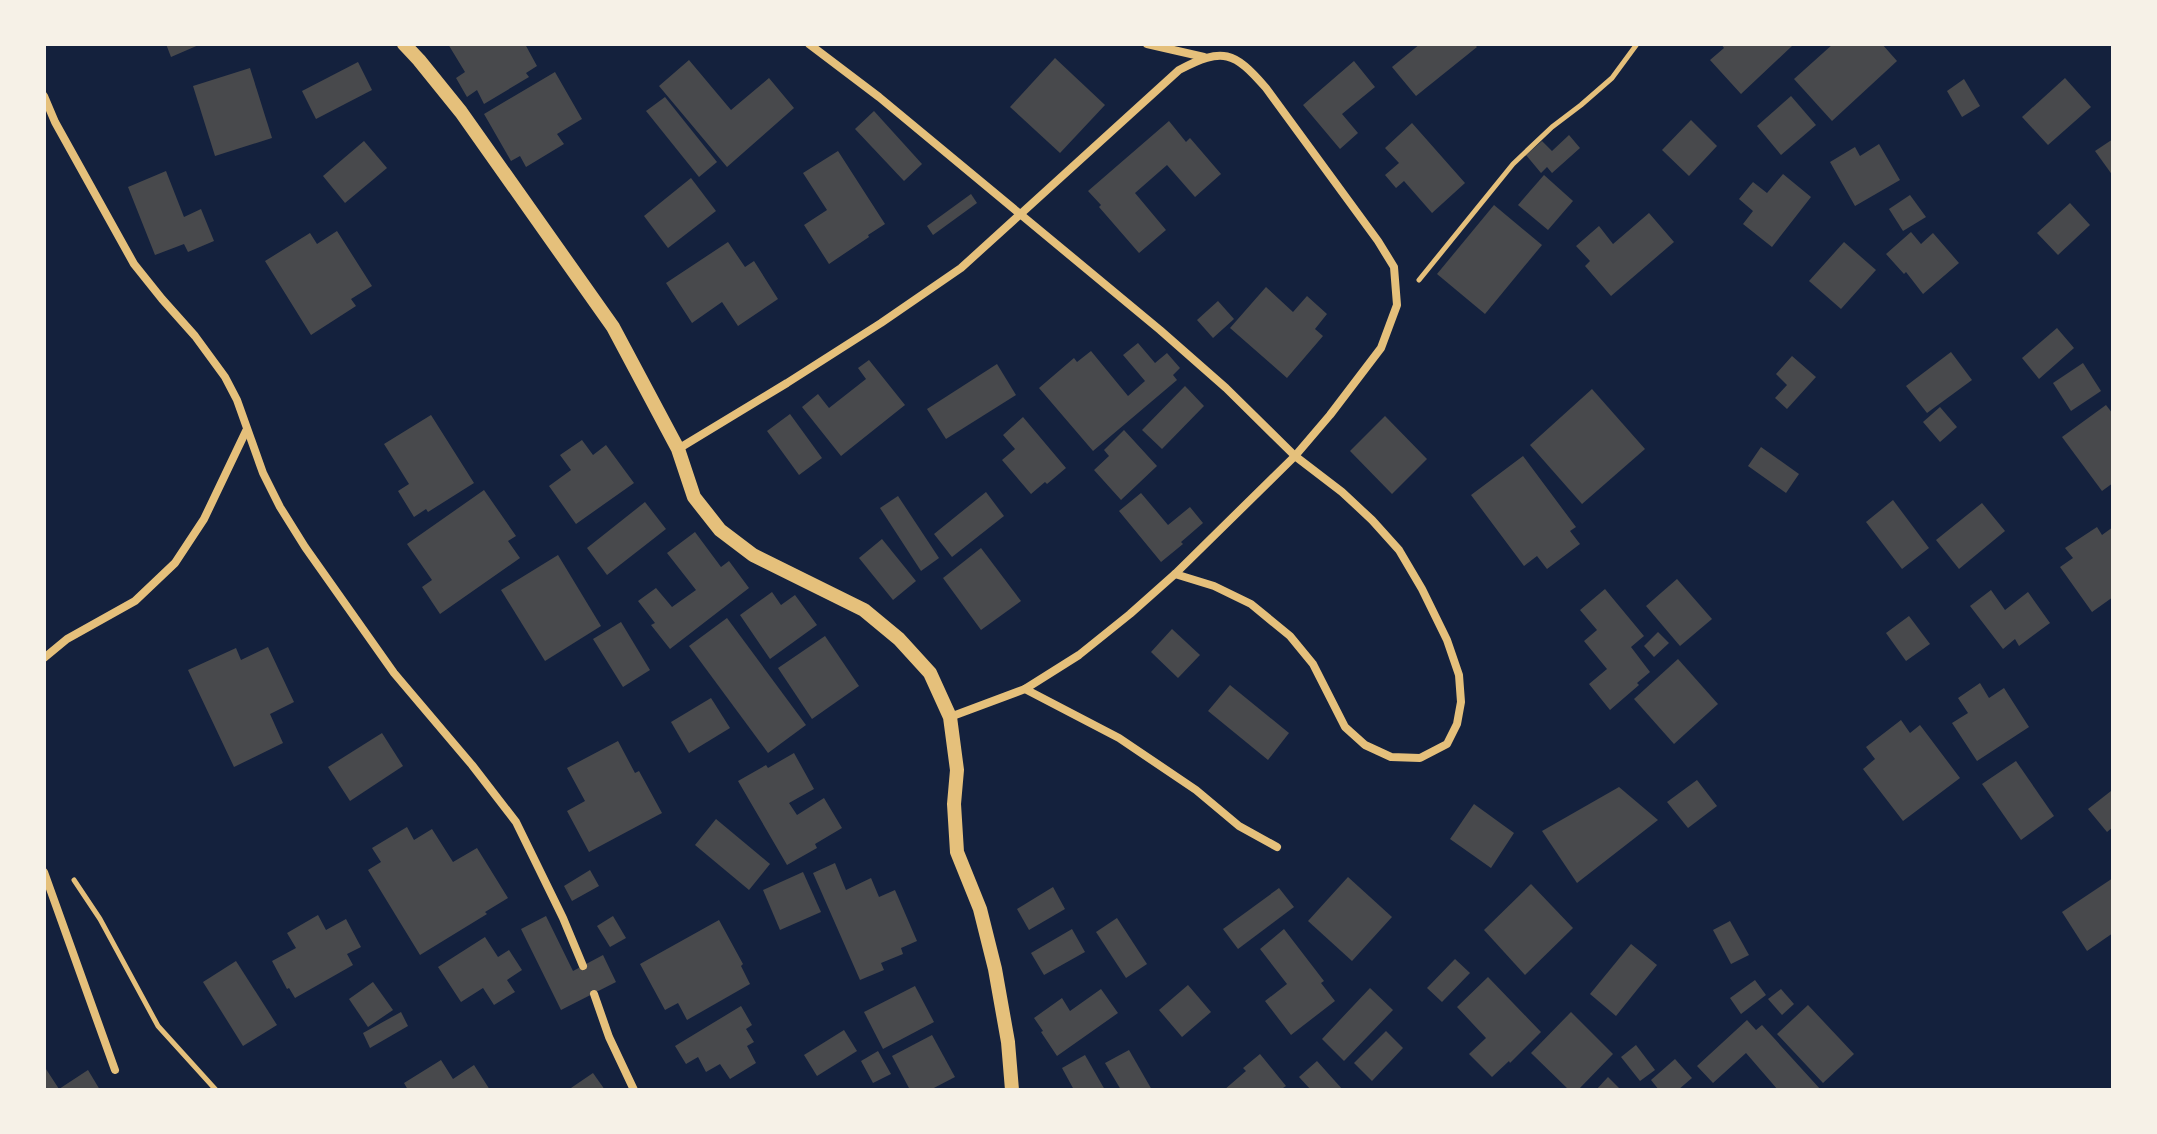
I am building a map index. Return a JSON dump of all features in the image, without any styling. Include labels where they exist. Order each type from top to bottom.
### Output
[{"type":"street","points":[[404,44],[461,112],[613,327],[678,449],[694,497],[720,530],[753,555],[864,610],[899,639],[930,673],[950,717],[957,770],[954,804],[957,852],[980,909],[995,969],[1008,1042],[1012,1090]]},
{"type":"street","points":[[809,44],[879,97],[1171,340],[1226,388],[1295,456],[1372,520],[1399,550],[1422,589],[1447,640],[1459,675],[1461,702],[1457,724],[1447,744],[1420,758],[1391,757],[1365,745],[1345,727],[1313,664],[1290,636],[1251,604],[1214,586],[1175,574]]},
{"type":"street","points":[[950,717],[1025,689],[1079,655],[1175,574],[1295,456],[1330,415],[1381,348],[1397,305],[1394,267],[1378,241],[1248,68],[1228,55],[1204,57],[1147,44]]},
{"type":"street","points":[[678,449],[881,323],[961,268],[1179,70],[1204,57]]},
{"type":"street","points":[[44,96],[55,122],[134,264],[225,377],[237,400],[263,473],[312,558],[394,673],[516,822],[583,966]]},
{"type":"street","points":[[44,125],[55,122]]},
{"type":"street","points":[[44,658],[67,639],[135,601],[175,563],[204,519],[246,431]]},
{"type":"street","points":[[1025,689],[1119,738],[1196,790],[1239,826],[1277,847]]},
{"type":"street","points":[[44,872],[115,1070]]},
{"type":"street","points":[[594,994],[609,1037],[634,1090]]},
{"type":"path","points":[[1397,305],[1513,164],[1612,78],[1637,44]]},
{"type":"path","points":[[70,874],[100,919],[158,1026],[216,1090]]},
{"type":"building","points":[[166,44],[201,44],[171,57]]},
{"type":"building","points":[[448,44],[525,44],[537,66],[526,73],[529,77],[484,104],[477,90],[467,97],[456,78],[465,72]]},
{"type":"building","points":[[1420,44],[1474,44],[1477,47],[1416,96],[1392,67]]},
{"type":"building","points":[[1721,44],[1792,46],[1741,94],[1710,60],[1724,48]]},
{"type":"building","points":[[1833,44],[1882,44],[1897,61],[1832,121],[1794,79]]},
{"type":"building","points":[[1055,58],[1105,105],[1060,153],[1010,107]]},
{"type":"building","points":[[689,60],[731,110],[769,78],[794,108],[727,167],[659,86]]},
{"type":"building","points":[[1354,61],[1375,87],[1342,114],[1358,133],[1340,149],[1303,105]]},
{"type":"building","points":[[358,62],[372,90],[316,119],[302,91]]},
{"type":"building","points":[[250,68],[272,138],[215,156],[193,86]]},
{"type":"building","points":[[555,72],[582,119],[557,134],[564,144],[526,167],[520,156],[511,161],[484,114]]},
{"type":"building","points":[[2065,78],[2091,107],[2048,145],[2022,117]]},
{"type":"building","points":[[1964,79],[1980,106],[1962,117],[1947,91]]},
{"type":"building","points":[[1791,96],[1816,125],[1781,155],[1757,126]]},
{"type":"building","points":[[665,97],[717,162],[699,177],[646,111]]},
{"type":"building","points":[[874,111],[922,164],[904,181],[855,129]]},
{"type":"building","points":[[1691,120],[1717,146],[1689,176],[1662,150]]},
{"type":"building","points":[[1169,121],[1186,142],[1190,138],[1221,174],[1195,197],[1167,165],[1135,193],[1166,230],[1139,253],[1088,191]]},
{"type":"building","points":[[1412,123],[1465,183],[1432,213],[1404,181],[1396,188],[1385,175],[1399,163],[1385,148]]},
{"type":"building","points":[[1569,135],[1580,148],[1552,173],[1547,167],[1541,173],[1526,155],[1542,141],[1552,151]]},
{"type":"building","points":[[2113,139],[2113,176],[2095,151]]},
{"type":"building","points":[[364,141],[387,168],[345,203],[323,176]]},
{"type":"building","points":[[1879,144],[1900,180],[1855,206],[1830,162],[1855,147],[1860,156]]},
{"type":"building","points":[[838,151],[885,224],[829,264],[804,225],[827,210],[803,173]]},
{"type":"building","points":[[166,171],[184,217],[201,209],[214,241],[188,252],[184,244],[155,255],[128,187]]},
{"type":"building","points":[[1783,174],[1811,197],[1772,247],[1743,224],[1753,211],[1739,199],[1753,182],[1767,193]]},
{"type":"building","points":[[1544,175],[1573,201],[1548,230],[1518,205]]},
{"type":"building","points":[[691,178],[716,211],[668,248],[644,216]]},
{"type":"building","points":[[971,194],[977,203],[933,235],[927,226]]},
{"type":"building","points":[[1910,195],[1926,217],[1903,231],[1889,209]]},
{"type":"building","points":[[2070,203],[2090,225],[2058,255],[2037,233]]},
{"type":"building","points":[[1494,205],[1542,245],[1485,314],[1437,274]]},
{"type":"building","points":[[1649,213],[1674,242],[1611,296],[1585,266],[1590,261],[1576,246],[1599,226],[1613,244]]},
{"type":"building","points":[[337,231],[372,286],[351,299],[356,306],[311,335],[265,261],[310,233],[317,244]]},
{"type":"building","points":[[1911,232],[1921,244],[1933,233],[1959,263],[1923,294],[1906,272],[1904,274],[1886,254]]},
{"type":"building","points":[[728,242],[745,267],[754,261],[778,299],[738,326],[722,302],[692,323],[666,283]]},
{"type":"building","points":[[1844,242],[1876,270],[1841,309],[1809,281]]},
{"type":"building","points":[[1266,287],[1293,312],[1307,296],[1327,314],[1315,329],[1323,336],[1287,378],[1230,328]]},
{"type":"building","points":[[1218,301],[1234,319],[1213,338],[1197,320]]},
{"type":"building","points":[[2057,328],[2074,348],[2039,379],[2022,358]]},
{"type":"building","points":[[1138,343],[1155,363],[1167,353],[1180,368],[1173,375],[1177,380],[1093,451],[1039,388],[1074,358],[1077,362],[1091,351],[1128,396],[1145,381],[1123,355]]},
{"type":"building","points":[[1951,352],[1972,380],[1927,413],[1906,386]]},
{"type":"building","points":[[1792,356],[1816,377],[1787,409],[1775,398],[1787,385],[1776,374]]},
{"type":"building","points":[[869,360],[905,405],[841,456],[802,407],[818,394],[829,408],[866,379],[858,368]]},
{"type":"building","points":[[2083,363],[2101,391],[2071,411],[2053,383]]},
{"type":"building","points":[[997,364],[1016,395],[946,439],[927,409]]},
{"type":"building","points":[[1185,386],[1204,406],[1162,449],[1142,430]]},
{"type":"building","points":[[1592,389],[1645,449],[1582,504],[1530,445]]},
{"type":"building","points":[[2106,405],[2113,414],[2113,483],[2102,491],[2062,437]]},
{"type":"building","points":[[1940,407],[1957,427],[1940,442],[1923,422]]},
{"type":"building","points":[[790,414],[822,458],[799,475],[767,431]]},
{"type":"building","points":[[431,415],[474,483],[428,512],[426,509],[414,517],[398,491],[409,484],[384,444]]},
{"type":"building","points":[[1385,416],[1427,459],[1392,494],[1350,451]]},
{"type":"building","points":[[1023,417],[1066,468],[1031,494],[1002,460],[1015,449],[1003,435]]},
{"type":"building","points":[[1124,430],[1157,466],[1121,500],[1094,470],[1109,456],[1104,450]]},
{"type":"building","points":[[582,440],[593,455],[606,445],[634,483],[576,524],[549,486],[571,470],[560,455]]},
{"type":"building","points":[[1761,447],[1799,474],[1786,493],[1748,466]]},
{"type":"building","points":[[1523,456],[1576,527],[1570,531],[1580,544],[1547,569],[1537,556],[1524,566],[1471,495]]},
{"type":"building","points":[[484,490],[516,536],[508,541],[520,558],[440,614],[422,587],[432,580],[407,544]]},
{"type":"building","points":[[986,492],[1004,516],[952,557],[934,534]]},
{"type":"building","points":[[1141,493],[1168,525],[1190,507],[1203,523],[1161,562],[1119,511]]},
{"type":"building","points":[[898,496],[939,558],[921,571],[880,508]]},
{"type":"building","points":[[1893,500],[1929,548],[1902,569],[1866,522]]},
{"type":"building","points":[[645,502],[666,529],[607,575],[587,548]]},
{"type":"building","points":[[1982,503],[2005,531],[1959,569],[1936,540]]},
{"type":"building","points":[[2097,527],[2102,535],[2113,527],[2113,597],[2092,612],[2060,567],[2073,558],[2065,548]]},
{"type":"building","points":[[695,532],[721,567],[729,561],[749,588],[670,649],[651,625],[655,623],[638,601],[656,588],[672,607],[696,590],[667,553]]},
{"type":"building","points":[[882,539],[916,581],[893,600],[859,558]]},
{"type":"building","points":[[981,548],[1021,601],[981,630],[943,578]]},
{"type":"building","points":[[558,555],[601,626],[545,661],[501,590]]},
{"type":"building","points":[[1677,579],[1712,619],[1680,646],[1646,606]]},
{"type":"building","points":[[1605,589],[1644,636],[1631,647],[1650,672],[1610,710],[1589,684],[1607,669],[1584,641],[1597,630],[1580,610]]},
{"type":"building","points":[[1991,590],[2005,610],[2028,592],[2050,623],[2019,646],[2015,639],[2003,649],[1970,606]]},
{"type":"building","points":[[772,592],[781,605],[795,595],[817,625],[770,659],[740,615]]},
{"type":"building","points":[[1909,616],[1930,644],[1906,661],[1886,633]]},
{"type":"building","points":[[727,618],[806,725],[768,753],[689,646]]},
{"type":"building","points":[[621,622],[650,670],[623,687],[593,639]]},
{"type":"building","points":[[1172,629],[1200,655],[1178,678],[1151,652]]},
{"type":"building","points":[[1658,632],[1669,643],[1654,657],[1644,646]]},
{"type":"building","points":[[825,636],[859,686],[812,719],[778,668]]},
{"type":"building","points":[[268,647],[294,702],[270,714],[283,743],[234,767],[188,670],[236,648],[241,660]]},
{"type":"building","points":[[1678,659],[1718,704],[1674,744],[1634,699]]},
{"type":"building","points":[[1980,683],[1989,698],[2004,688],[2029,727],[1977,761],[1952,723],[1968,713],[1958,698]]},
{"type":"building","points":[[1230,685],[1289,733],[1268,760],[1208,711]]},
{"type":"building","points":[[711,698],[730,728],[689,753],[671,722]]},
{"type":"building","points":[[1901,720],[1910,733],[1920,725],[1960,778],[1903,821],[1863,769],[1875,759],[1866,747]]},
{"type":"building","points":[[382,733],[403,766],[350,801],[328,767]]},
{"type":"building","points":[[618,741],[662,813],[589,852],[567,811],[585,801],[567,768]]},
{"type":"building","points":[[794,753],[814,789],[789,803],[797,815],[824,798],[842,828],[815,844],[817,848],[787,865],[738,781]]},
{"type":"building","points":[[2016,761],[2054,816],[2021,840],[1982,784]]},
{"type":"building","points":[[1697,780],[1717,806],[1688,828],[1667,802]]},
{"type":"building","points":[[1619,787],[1658,820],[1577,883],[1542,831]]},
{"type":"building","points":[[2111,791],[2113,827],[2107,832],[2088,809]]},
{"type":"building","points":[[1474,804],[1514,833],[1491,868],[1450,839]]},
{"type":"building","points":[[716,819],[770,864],[749,890],[695,845]]},
{"type":"building","points":[[407,827],[414,840],[432,829],[453,862],[477,848],[508,898],[420,955],[368,870],[381,862],[372,848]]},
{"type":"building","points":[[835,863],[846,890],[871,878],[879,897],[895,890],[917,941],[901,948],[903,954],[881,963],[884,970],[860,980],[813,873]]},
{"type":"building","points":[[590,870],[599,886],[572,901],[564,886]]},
{"type":"building","points":[[803,872],[821,912],[780,930],[763,890]]},
{"type":"building","points":[[1348,877],[1392,917],[1352,961],[1308,921]]},
{"type":"building","points":[[2113,878],[2113,933],[2087,951],[2062,912]]},
{"type":"building","points":[[1531,884],[1573,928],[1525,975],[1484,930]]},
{"type":"building","points":[[1053,887],[1065,909],[1029,930],[1017,909]]},
{"type":"building","points":[[1279,888],[1294,907],[1238,949],[1223,929]]},
{"type":"building","points":[[318,915],[326,930],[346,919],[361,947],[347,954],[353,965],[295,998],[272,961],[296,948],[287,933]]},
{"type":"building","points":[[546,916],[573,971],[603,955],[616,982],[561,1010],[521,929]]},
{"type":"building","points":[[613,916],[626,938],[610,947],[597,926]]},
{"type":"building","points":[[1117,918],[1147,964],[1126,978],[1096,932]]},
{"type":"building","points":[[719,920],[743,964],[741,966],[750,984],[687,1020],[678,1003],[665,1010],[640,964]]},
{"type":"building","points":[[1730,921],[1749,955],[1731,964],[1713,930]]},
{"type":"building","points":[[1072,929],[1085,952],[1044,975],[1031,953]]},
{"type":"building","points":[[1284,929],[1324,981],[1321,983],[1335,1001],[1291,1035],[1265,1001],[1287,984],[1260,949]]},
{"type":"building","points":[[485,937],[498,957],[509,950],[522,970],[507,980],[515,992],[494,1005],[483,988],[461,1002],[438,967]]},
{"type":"building","points":[[1631,944],[1657,965],[1616,1016],[1590,994]]},
{"type":"building","points":[[1455,959],[1470,973],[1442,1002],[1427,988]]},
{"type":"building","points":[[236,961],[277,1025],[243,1046],[203,982]]},
{"type":"building","points":[[1488,977],[1541,1032],[1492,1077],[1469,1054],[1486,1038],[1457,1007]]},
{"type":"building","points":[[1755,980],[1766,995],[1741,1014],[1730,998]]},
{"type":"building","points":[[373,982],[393,1010],[368,1027],[349,999]]},
{"type":"building","points":[[1188,985],[1211,1012],[1182,1037],[1159,1010]]},
{"type":"building","points":[[915,986],[934,1022],[883,1049],[864,1012]]},
{"type":"building","points":[[1370,988],[1393,1010],[1344,1061],[1322,1039]]},
{"type":"building","points":[[1101,989],[1118,1013],[1057,1056],[1034,1018],[1062,998],[1070,1011]]},
{"type":"building","points":[[1781,989],[1794,1004],[1782,1015],[1768,999]]},
{"type":"building","points":[[1808,1005],[1854,1054],[1823,1083],[1777,1034]]},
{"type":"building","points":[[741,1006],[752,1025],[746,1029],[754,1042],[747,1046],[756,1063],[730,1079],[720,1064],[706,1072],[698,1057],[686,1064],[675,1046]]},
{"type":"building","points":[[401,1012],[408,1026],[370,1048],[363,1033]]},
{"type":"building","points":[[1571,1012],[1613,1054],[1578,1090],[1569,1090],[1531,1053]]},
{"type":"building","points":[[1747,1020],[1756,1030],[1762,1025],[1821,1090],[1778,1090],[1746,1053],[1713,1083],[1697,1066]]},
{"type":"building","points":[[844,1030],[857,1051],[817,1076],[804,1055]]},
{"type":"building","points":[[1386,1031],[1403,1048],[1372,1081],[1354,1063]]},
{"type":"building","points":[[932,1035],[955,1077],[930,1090],[910,1090],[892,1056]]},
{"type":"building","points":[[1636,1045],[1655,1070],[1640,1081],[1621,1057]]},
{"type":"building","points":[[1129,1050],[1152,1090],[1121,1090],[1105,1063]]},
{"type":"building","points":[[878,1051],[891,1074],[873,1083],[861,1061]]},
{"type":"building","points":[[1260,1054],[1286,1086],[1280,1090],[1224,1090],[1246,1071],[1243,1068]]},
{"type":"building","points":[[1085,1055],[1105,1090],[1074,1090],[1062,1068]]},
{"type":"building","points":[[1675,1059],[1692,1078],[1678,1090],[1659,1090],[1651,1080]]},
{"type":"building","points":[[441,1060],[453,1079],[474,1065],[490,1090],[408,1090],[404,1083]]},
{"type":"building","points":[[1317,1061],[1343,1090],[1311,1090],[1299,1077]]},
{"type":"building","points":[[44,1066],[59,1089],[88,1070],[100,1090],[44,1090]]},
{"type":"building","points":[[593,1073],[605,1090],[568,1090]]},
{"type":"building","points":[[1608,1077],[1621,1090],[1596,1090]]}]
